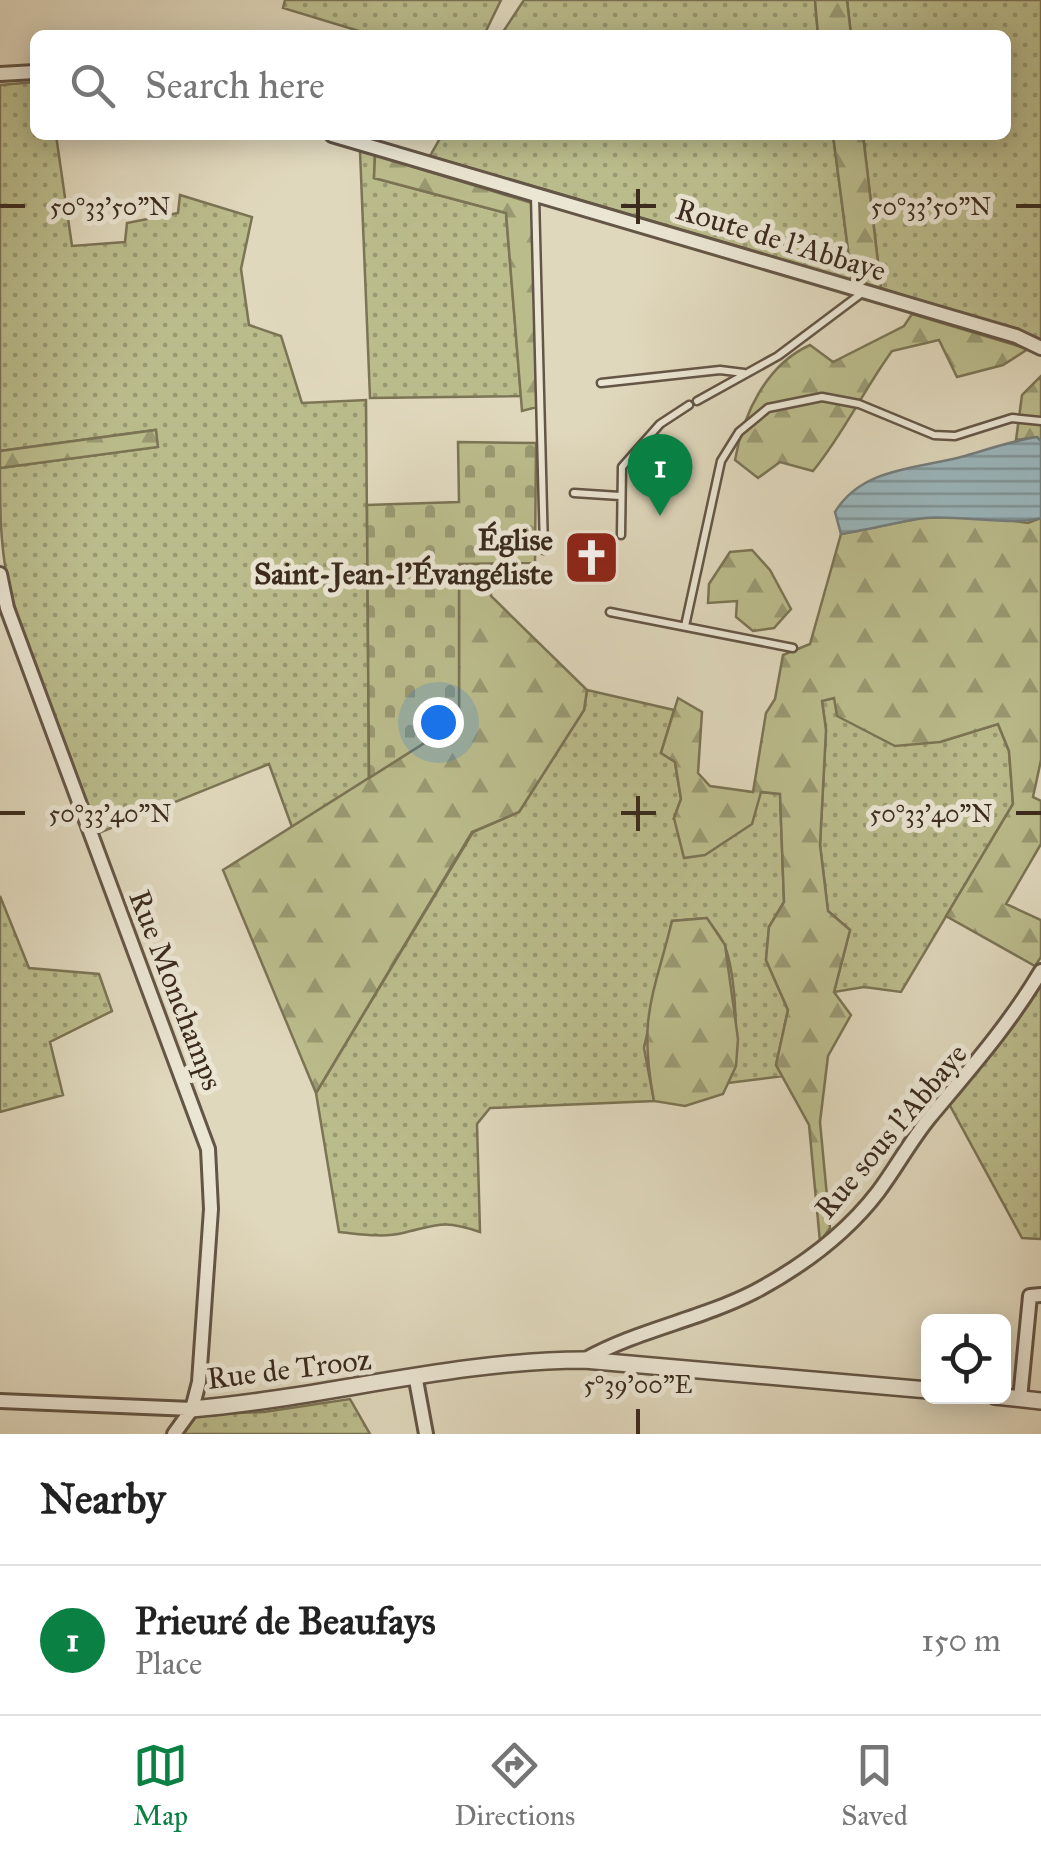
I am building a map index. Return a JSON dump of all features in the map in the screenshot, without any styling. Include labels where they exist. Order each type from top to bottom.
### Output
[{"type":"street","points":[[0,74],[30,72]]},
{"type":"street","name":"Route de l'Abbaye","points":[[349,140],[1016,336],[1041,348]]},
{"type":"street","name":"Rue Monchamps","points":[[0,574],[8,608],[208,1149],[206,1300],[192,1409],[174,1434]]},
{"type":"street","name":"Rue sous l'Abbaye","points":[[584,1360],[612,1344],[713,1311],[755,1291],[832,1241],[878,1192],[929,1118],[994,1045],[1041,971]]},
{"type":"street","points":[[1020,1399],[1030,1296],[1041,1295]]},
{"type":"street","name":"Rue de Trooz","points":[[0,1401],[192,1409],[269,1403],[527,1360],[584,1360],[921,1389]]},
{"type":"street","points":[[416,1380],[426,1434]]},
{"type":"street","points":[[1011,1398],[1041,1400]]},
{"type":"lane","points":[[534,194],[544,550]]},
{"type":"lane","points":[[621,535],[620,496],[628,458],[660,424],[793,346],[864,291]]},
{"type":"lane","points":[[601,383],[720,370],[745,373]]},
{"type":"lane","points":[[684,626],[721,461],[739,432],[768,408],[822,397],[858,404],[934,435],[956,436],[1012,418],[1041,421]]},
{"type":"lane","points":[[574,493],[620,496]]},
{"type":"lane","points":[[610,612],[793,648]]},
{"type":"green space","points":[[285,0],[501,0],[486,30],[356,30],[283,8]]},
{"type":"green space","points":[[524,0],[815,0],[818,30],[504,30]]},
{"type":"green space","points":[[815,0],[847,0],[850,30],[818,30]]},
{"type":"green space","points":[[847,0],[1041,0],[1041,339],[881,288],[864,140],[1011,140],[1011,30],[850,30]]},
{"type":"green space","points":[[30,82],[30,140],[57,140],[72,246],[125,242],[127,223],[178,213],[180,195],[252,217],[241,269],[249,325],[281,336],[302,403],[366,400],[369,778],[292,827],[269,764],[96,834],[15,610],[2,536],[0,468],[157,447],[155,430],[0,451],[0,85]]},
{"type":"green space","points":[[439,140],[834,140],[852,280],[430,156]]},
{"type":"green space","points":[[834,140],[864,140],[881,288],[852,280]]},
{"type":"green space","points":[[360,151],[375,155],[374,178],[506,213],[521,396],[370,398]]},
{"type":"green space","points":[[375,155],[535,204],[537,407],[522,411],[506,213],[374,178]]},
{"type":"green space","points":[[912,314],[1028,349],[1003,365],[957,377],[939,340],[892,351],[813,471],[780,462],[758,478],[735,460],[744,425],[759,393],[794,354],[810,345],[833,362],[904,326]]},
{"type":"green space","points":[[1041,376],[1041,441],[1037,437],[1016,440],[1022,395]]},
{"type":"green space","points":[[156,430],[158,447],[0,468],[0,451]]},
{"type":"green space","points":[[458,442],[536,443],[535,563],[459,564],[459,721],[369,778],[367,505],[459,502]]},
{"type":"green space","points":[[979,516],[1028,523],[1041,518],[1041,760],[1033,797],[1041,801],[1041,844],[1006,904],[1041,920],[1041,957],[1035,966],[946,916],[1013,804],[1009,751],[998,724],[940,742],[895,746],[837,716],[834,698],[822,701],[826,730],[820,845],[828,911],[850,930],[834,992],[851,1015],[828,1056],[820,1122],[830,1228],[820,1242],[809,1125],[776,1065],[788,1010],[766,960],[769,927],[784,902],[780,794],[761,792],[752,824],[705,855],[684,858],[674,818],[681,799],[675,762],[661,753],[678,698],[702,712],[698,773],[710,786],[753,792],[766,713],[775,699],[783,655],[810,644],[841,534],[921,518]]},
{"type":"green space","points":[[752,550],[770,570],[791,609],[774,628],[753,631],[736,617],[737,601],[708,603],[709,584],[730,552]]},
{"type":"green space","points":[[459,563],[492,564],[491,596],[587,690],[584,710],[519,812],[472,832],[316,1093],[223,870],[459,721]]},
{"type":"green space","points":[[587,690],[674,710],[661,753],[675,762],[681,799],[674,818],[760,792],[780,794],[784,902],[769,927],[766,960],[788,1010],[776,1065],[783,1076],[728,1083],[735,1054],[735,1014],[732,973],[724,944],[706,918],[672,921],[644,1048],[654,1101],[490,1108],[477,1124],[480,1232],[448,1224],[388,1235],[339,1232],[316,1093],[473,832],[519,812],[584,710]]},
{"type":"green space","points":[[834,698],[940,742],[998,724],[1009,751],[1013,804],[901,992],[864,987],[834,992],[850,930],[828,911],[820,845],[826,730],[822,701]]},
{"type":"green space","points":[[0,896],[29,968],[99,974],[112,1011],[50,1042],[63,1095],[0,1112]]},
{"type":"green space","points":[[707,918],[725,945],[738,1039],[736,1066],[723,1094],[685,1106],[654,1101],[648,1027],[672,921]]},
{"type":"green space","points":[[1041,980],[1041,1239],[1022,1238],[948,1102],[978,1071]]},
{"type":"green space","points":[[350,1399],[370,1434],[180,1434],[187,1415],[264,1412]]},
{"type":"water","points":[[1037,437],[1041,441],[1041,518],[925,518],[841,534],[835,512],[846,497],[875,478]]},
{"type":"place","name":"Prieuré de Beaufays","points":[[660,516]]},
{"type":"place","name":"Église Saint-Jean-l'Évangéliste","points":[[592,557]]}]
